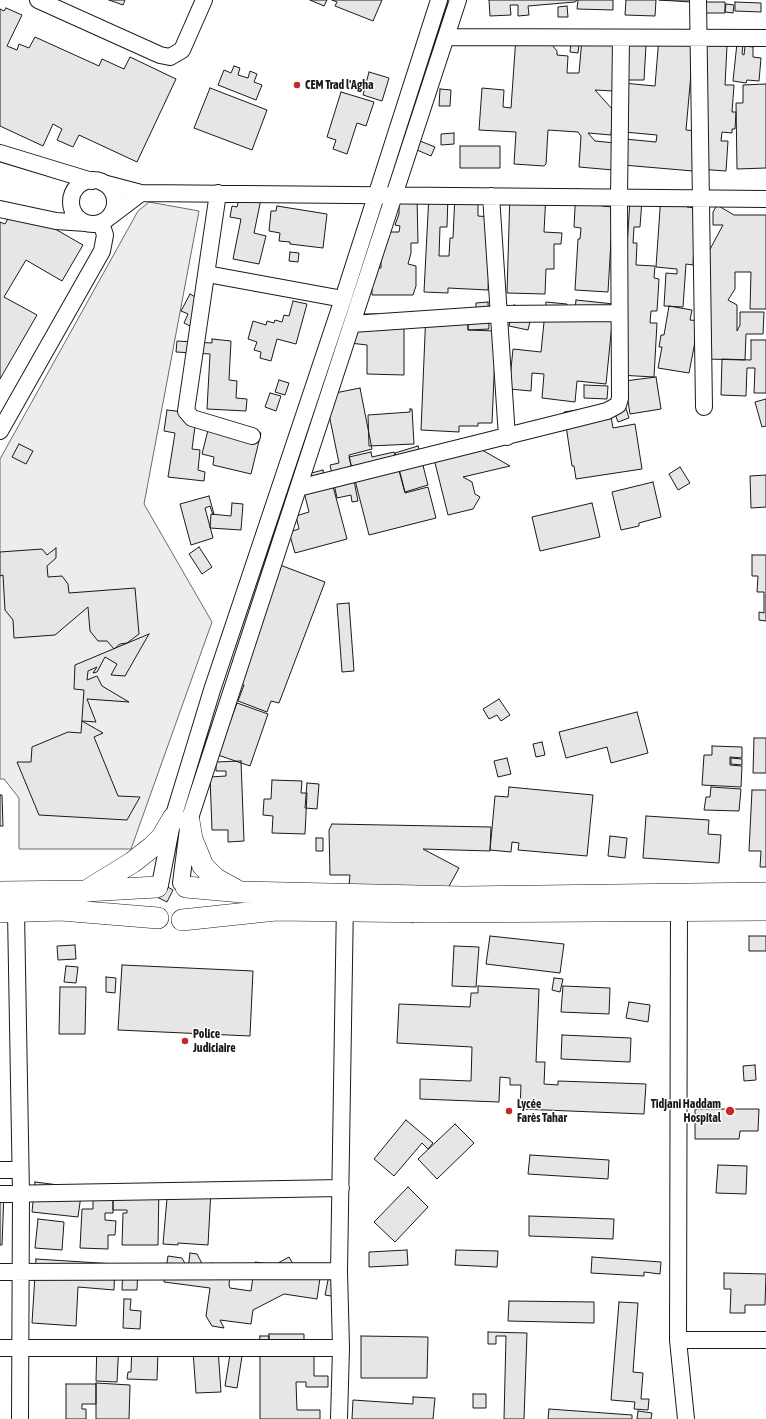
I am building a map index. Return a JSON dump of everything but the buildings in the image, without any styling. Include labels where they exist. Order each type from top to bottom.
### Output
[{"type":"main road","points":[[85,891],[133,862],[152,847],[181,819],[204,866],[216,879],[242,892]]},
{"type":"main road","points":[[0,892],[85,891],[158,886],[167,882],[345,903]]},
{"type":"main road","points":[[182,920],[191,911],[193,905],[190,892],[184,885]]},
{"type":"main road","points":[[158,886],[151,900],[154,913],[158,918]]},
{"type":"main road","points":[[679,902],[766,892]]},
{"type":"main road","points":[[8,912],[60,910],[158,918],[170,923],[182,920],[345,903],[464,897],[679,902],[766,910]]},
{"type":"street","points":[[38,0],[160,55],[170,57],[182,50],[204,0]]},
{"type":"street","points":[[184,885],[181,819],[212,690],[343,299],[439,0]]},
{"type":"street","points":[[158,886],[298,488],[458,0]]},
{"type":"street","points":[[698,0],[704,407]]},
{"type":"street","points":[[446,37],[766,38]]},
{"type":"street","points":[[298,488],[507,437],[607,411],[618,405],[620,398],[619,197],[621,38]]},
{"type":"street","points":[[0,153],[98,182],[142,193],[766,199]]},
{"type":"street","points":[[0,431],[102,251],[105,235],[98,222],[75,214],[72,199],[79,186],[98,182],[113,193],[115,200],[114,207],[98,222]]},
{"type":"street","points":[[0,209],[56,221],[98,222],[142,193]]},
{"type":"street","points":[[218,193],[186,411],[192,418],[252,436]]},
{"type":"street","points":[[491,196],[507,437]]},
{"type":"street","points":[[207,274],[343,299]]},
{"type":"street","points":[[352,324],[500,314],[619,313]]},
{"type":"street","points":[[679,902],[678,1340],[686,1419]]},
{"type":"street","points":[[339,1419],[341,1348],[339,1271],[345,903]]},
{"type":"street","points":[[8,912],[21,1194],[20,1419]]},
{"type":"street","points":[[0,1170],[20,1170]]},
{"type":"street","points":[[0,1194],[341,1188]]},
{"type":"street","points":[[0,1272],[339,1271]]},
{"type":"street","points":[[678,1340],[766,1340]]},
{"type":"street","points":[[0,1348],[341,1348]]},
{"type":"shaded area","points":[[149,202],[199,211],[144,504],[212,622],[131,849],[19,849],[19,798],[4,779],[0,779],[0,459],[138,211]]},
{"type":"place","name":"CEM Trad l'Agha","points":[[297,85]]},
{"type":"place","name":"Police Judiciaire","points":[[185,1041]]},
{"type":"place","name":"Lycée Farès Tahar","points":[[509,1111]]},
{"type":"place","name":"Tidjani Haddam Hospital","points":[[730,1111]]}]
